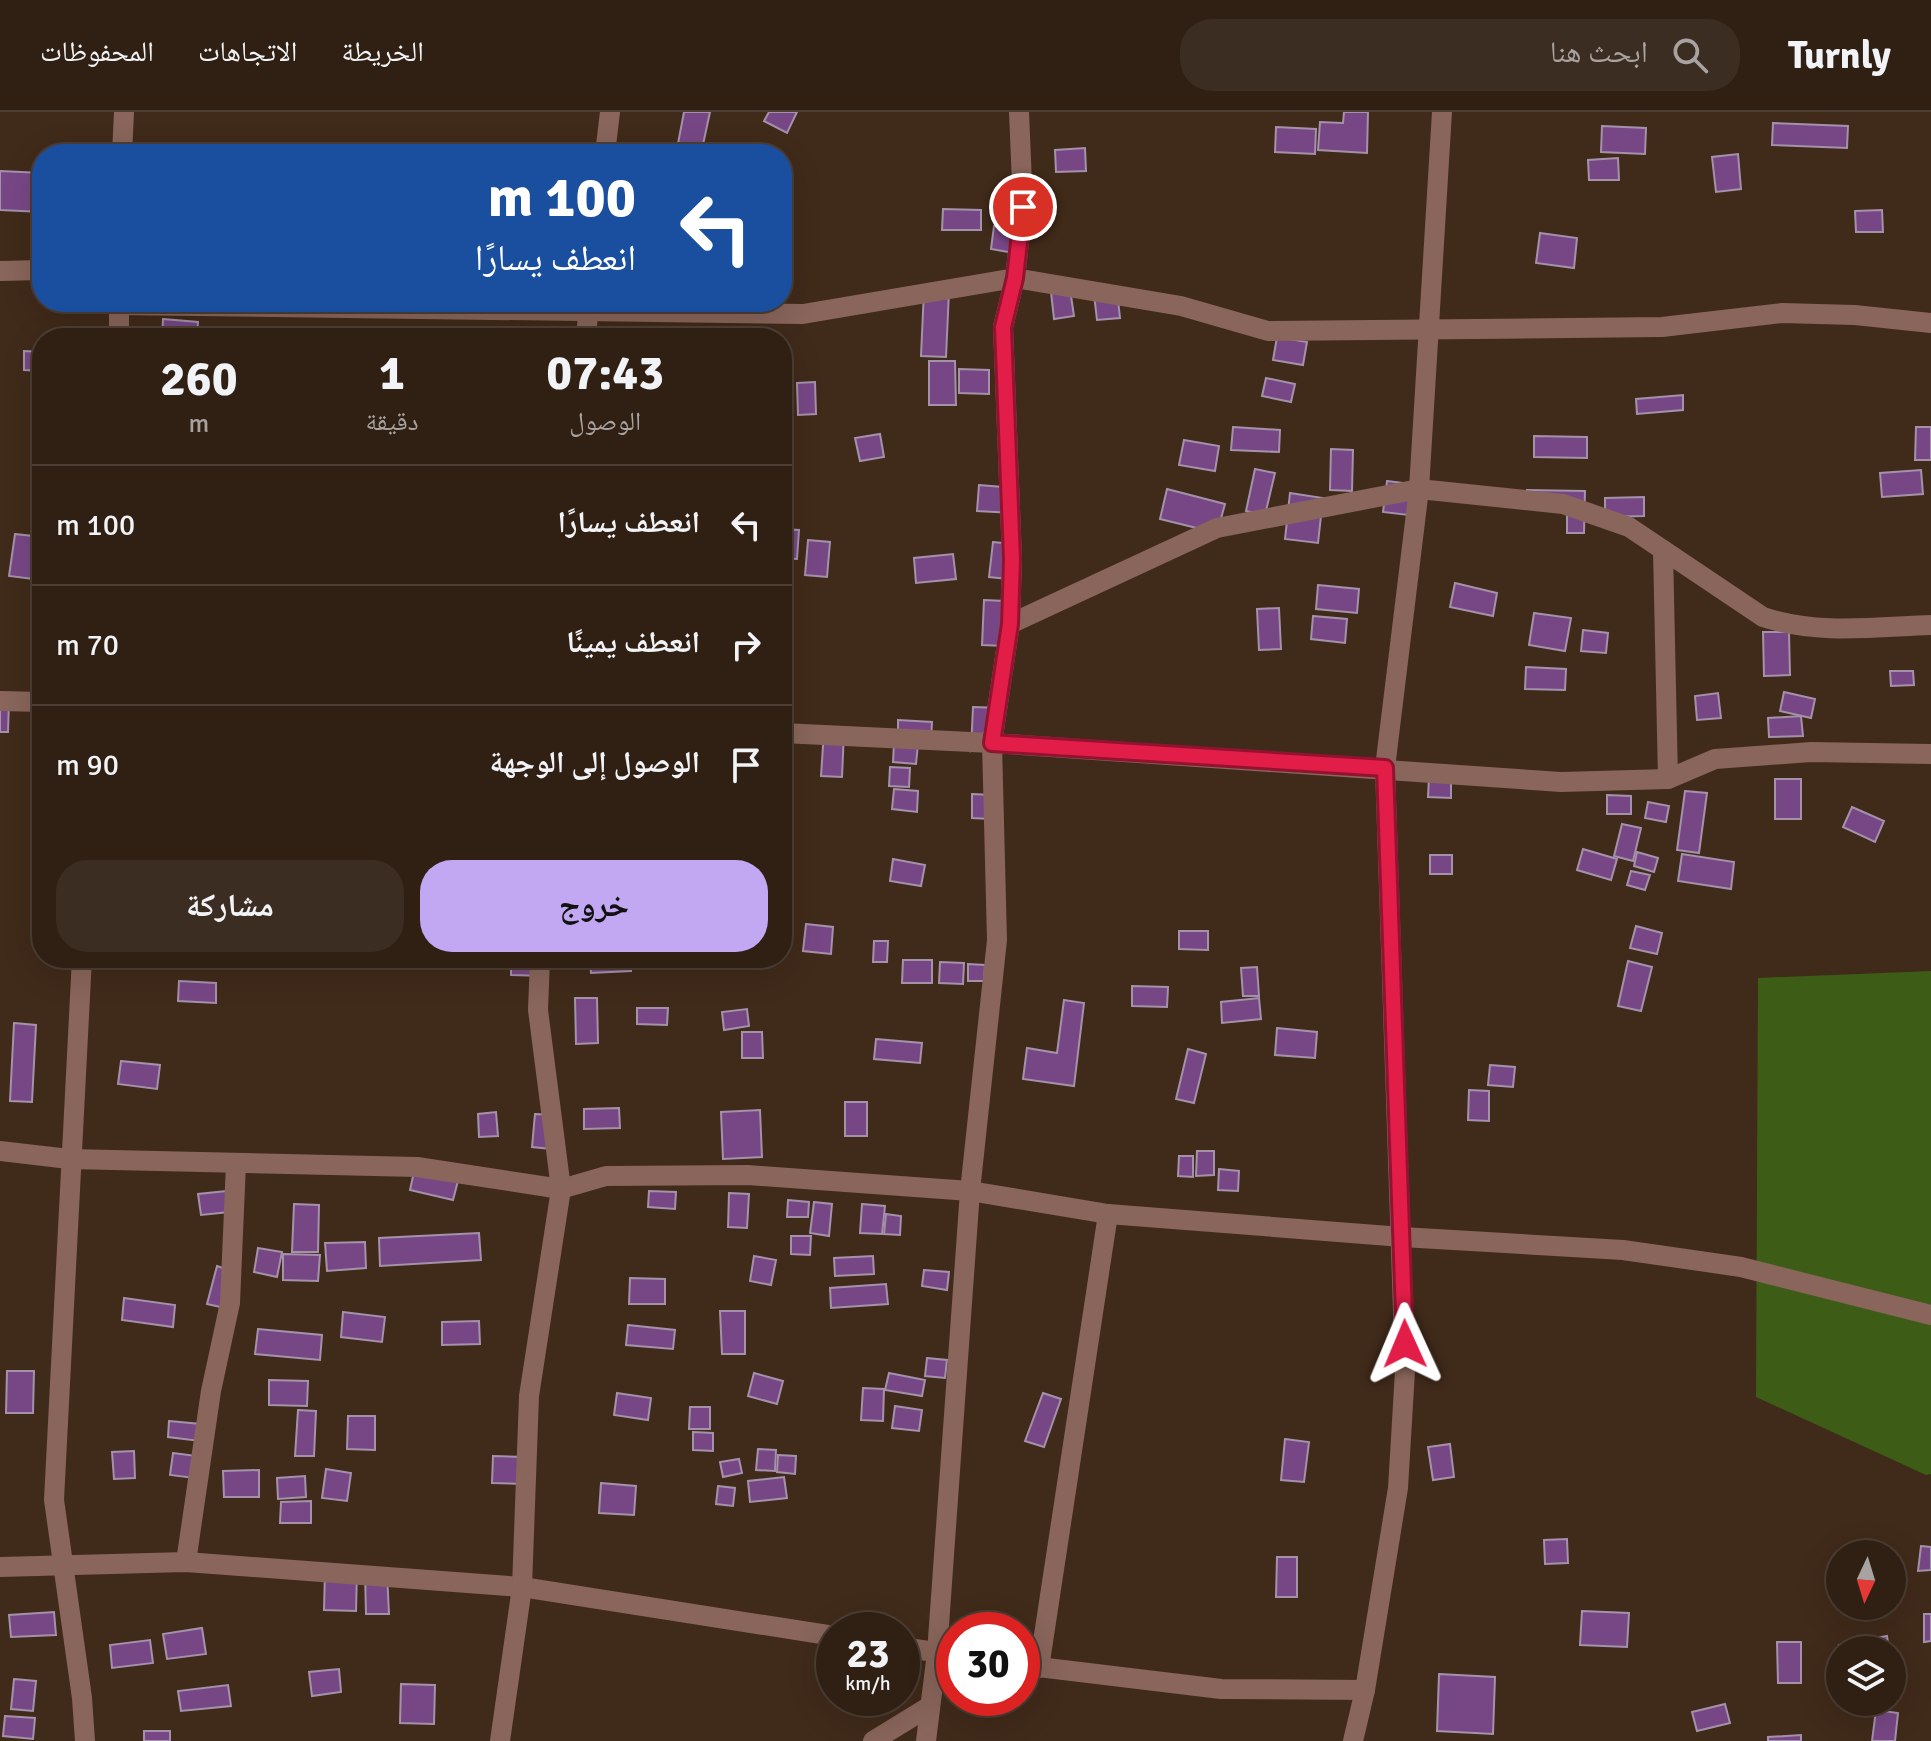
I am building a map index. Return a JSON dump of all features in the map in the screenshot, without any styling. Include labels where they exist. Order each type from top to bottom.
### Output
[{"type":"street","points":[[122,144],[124,112]]},
{"type":"street","points":[[606,144],[610,112]]},
{"type":"street","points":[[948,1612],[970,1191],[997,940],[992,743],[1010,624],[1012,559],[1003,327],[1015,278],[1023,207],[1019,112]]},
{"type":"street","points":[[1353,1741],[1365,1690],[1398,1488],[1405,1371],[1385,768],[1419,489],[1432,330],[1442,112]]},
{"type":"street","points":[[0,271],[32,270]]},
{"type":"street","points":[[750,312],[803,314],[1015,278],[1181,306],[1268,331],[1662,327],[1782,313],[1855,315],[1931,323]]},
{"type":"street","points":[[1010,624],[1217,528],[1419,489],[1563,504],[1629,527],[1763,617],[1784,624],[1822,630],[1931,625]]},
{"type":"street","points":[[1663,550],[1668,779]]},
{"type":"street","points":[[0,701],[32,702]]},
{"type":"street","points":[[792,733],[992,743],[1561,782],[1668,779],[1715,759],[1811,752],[1931,754]]},
{"type":"street","points":[[81,968],[69,1159],[54,1500],[82,1698],[85,1741]]},
{"type":"street","points":[[500,1741],[522,1587],[529,1396],[561,1189],[538,1010],[540,968]]},
{"type":"street","points":[[0,1151],[69,1159],[417,1167],[561,1189],[606,1176],[748,1175],[970,1191],[1108,1214],[1402,1237],[1623,1250],[1741,1267],[1931,1315]]},
{"type":"street","points":[[186,1562],[211,1391],[230,1303],[236,1164]]},
{"type":"street","points":[[1040,1613],[1108,1214]]},
{"type":"street","points":[[0,1567],[186,1562],[522,1587],[816,1633]]},
{"type":"street","points":[[1040,1667],[1221,1689],[1365,1690]]},
{"type":"street","points":[[926,1741],[936,1686]]},
{"type":"street","points":[[873,1741],[930,1706]]},
{"type":"green space","points":[[1931,971],[1931,1474],[1926,1475],[1756,1397],[1758,978]]},
{"type":"building","points":[[684,112],[710,112],[703,144],[678,144]]},
{"type":"building","points":[[769,112],[797,112],[787,133],[764,121]]},
{"type":"building","points":[[1344,112],[1368,112],[1367,153],[1318,150],[1320,122],[1343,123]]},
{"type":"building","points":[[1773,123],[1848,126],[1847,148],[1772,145]]},
{"type":"building","points":[[1602,126],[1646,128],[1645,154],[1601,152]]},
{"type":"building","points":[[1276,127],[1316,129],[1315,154],[1275,152]]},
{"type":"building","points":[[1085,148],[1086,171],[1056,172],[1055,150]]},
{"type":"building","points":[[1738,154],[1741,189],[1716,192],[1712,157]]},
{"type":"building","points":[[1618,158],[1619,180],[1589,180],[1588,160]]},
{"type":"building","points":[[0,171],[32,173],[32,212],[0,210]]},
{"type":"building","points":[[943,209],[981,210],[981,230],[942,230]]},
{"type":"building","points":[[1882,210],[1883,232],[1856,232],[1855,211]]},
{"type":"building","points":[[994,226],[1023,231],[1019,254],[991,249]]},
{"type":"building","points":[[1540,233],[1577,238],[1574,268],[1536,263]]},
{"type":"building","points":[[1070,289],[1074,316],[1054,319],[1051,292]]},
{"type":"building","points":[[924,290],[949,291],[946,357],[921,356]]},
{"type":"building","points":[[1117,291],[1120,318],[1097,320],[1094,294]]},
{"type":"building","points":[[163,319],[198,322],[198,328],[163,328]]},
{"type":"building","points":[[1277,337],[1307,342],[1303,365],[1273,360]]},
{"type":"building","points":[[24,351],[32,351],[32,370],[24,370]]},
{"type":"building","points":[[929,361],[955,361],[956,405],[929,405]]},
{"type":"building","points":[[959,369],[989,370],[989,394],[959,393]]},
{"type":"building","points":[[1266,378],[1295,384],[1291,402],[1262,396]]},
{"type":"building","points":[[815,382],[816,414],[798,415],[797,383]]},
{"type":"building","points":[[1683,395],[1683,410],[1637,414],[1636,399]]},
{"type":"building","points":[[1233,427],[1280,430],[1279,452],[1231,450]]},
{"type":"building","points":[[1916,427],[1931,427],[1931,460],[1915,460]]},
{"type":"building","points":[[880,434],[884,457],[860,461],[855,438]]},
{"type":"building","points":[[1534,436],[1587,437],[1587,458],[1534,457]]},
{"type":"building","points":[[1184,440],[1219,446],[1215,471],[1179,465]]},
{"type":"building","points":[[1331,449],[1353,450],[1352,491],[1330,490]]},
{"type":"building","points":[[1255,469],[1275,473],[1265,515],[1246,511]]},
{"type":"building","points":[[1921,470],[1923,494],[1882,497],[1880,473]]},
{"type":"building","points":[[1387,481],[1412,484],[1408,515],[1383,512]]},
{"type":"building","points":[[979,485],[1015,488],[1013,513],[977,511]]},
{"type":"building","points":[[1167,489],[1225,504],[1217,533],[1160,519]]},
{"type":"building","points":[[1526,490],[1585,491],[1584,533],[1567,533],[1567,506]]},
{"type":"building","points":[[1290,493],[1323,498],[1318,543],[1285,539]]},
{"type":"building","points":[[1644,497],[1644,516],[1605,517],[1605,498]]},
{"type":"building","points":[[792,530],[799,530],[797,559],[792,559]]},
{"type":"building","points":[[15,534],[32,536],[32,579],[9,576]]},
{"type":"building","points":[[808,540],[830,542],[827,577],[805,575]]},
{"type":"building","points":[[993,542],[1012,544],[1008,579],[989,577]]},
{"type":"building","points":[[953,554],[956,579],[916,583],[914,558]]},
{"type":"building","points":[[1455,583],[1497,593],[1493,616],[1450,607]]},
{"type":"building","points":[[1318,585],[1359,589],[1357,613],[1316,609]]},
{"type":"building","points":[[984,600],[1005,601],[1004,646],[982,645]]},
{"type":"building","points":[[1279,608],[1281,649],[1259,650],[1257,609]]},
{"type":"building","points":[[1534,613],[1571,618],[1565,651],[1529,645]]},
{"type":"building","points":[[1313,616],[1347,619],[1345,643],[1311,639]]},
{"type":"building","points":[[1583,630],[1608,633],[1606,653],[1581,651]]},
{"type":"building","points":[[1763,632],[1789,632],[1790,675],[1764,676]]},
{"type":"building","points":[[1526,667],[1566,669],[1565,690],[1525,689]]},
{"type":"building","points":[[1890,671],[1913,671],[1914,685],[1891,686]]},
{"type":"building","points":[[1784,692],[1815,699],[1811,718],[1780,711]]},
{"type":"building","points":[[1718,693],[1721,718],[1697,720],[1695,696]]},
{"type":"building","points":[[0,700],[9,701],[8,732],[0,732]]},
{"type":"building","points":[[973,707],[1002,708],[971,750]]},
{"type":"building","points":[[1801,716],[1803,736],[1769,737],[1768,718]]},
{"type":"building","points":[[898,720],[932,722],[931,742],[898,741]]},
{"type":"building","points":[[824,731],[844,732],[842,777],[821,776]]},
{"type":"building","points":[[894,743],[918,744],[916,764],[893,762]]},
{"type":"building","points":[[890,767],[910,768],[909,787],[889,786]]},
{"type":"building","points":[[1429,777],[1451,778],[1451,798],[1428,797]]},
{"type":"building","points":[[1775,779],[1801,779],[1801,819],[1775,819]]},
{"type":"building","points":[[894,789],[918,791],[917,812],[892,809]]},
{"type":"building","points":[[1685,791],[1707,793],[1699,853],[1677,850]]},
{"type":"building","points":[[972,794],[991,795],[991,819],[972,818]]},
{"type":"building","points":[[1607,795],[1631,796],[1631,814],[1607,814]]},
{"type":"building","points":[[1648,802],[1669,806],[1666,822],[1645,818]]},
{"type":"building","points":[[1852,807],[1884,821],[1875,842],[1843,827]]},
{"type":"building","points":[[1622,824],[1641,828],[1633,861],[1614,856]]},
{"type":"building","points":[[1583,849],[1617,859],[1611,880],[1577,870]]},
{"type":"building","points":[[1637,852],[1658,858],[1654,872],[1634,866]]},
{"type":"building","points":[[1682,854],[1734,862],[1731,889],[1678,881]]},
{"type":"building","points":[[1430,855],[1452,855],[1452,874],[1430,874]]},
{"type":"building","points":[[893,859],[925,865],[921,886],[890,881]]},
{"type":"building","points":[[1631,871],[1650,875],[1645,890],[1627,885]]},
{"type":"building","points":[[806,924],[833,927],[831,954],[803,951]]},
{"type":"building","points":[[1636,926],[1662,933],[1657,954],[1630,948]]},
{"type":"building","points":[[1179,931],[1208,931],[1208,950],[1179,949]]},
{"type":"building","points":[[874,941],[888,941],[887,962],[873,962]]},
{"type":"building","points":[[903,960],[932,960],[932,983],[902,983]]},
{"type":"building","points":[[1628,961],[1652,967],[1641,1011],[1618,1006]]},
{"type":"building","points":[[940,962],[964,963],[963,984],[939,983]]},
{"type":"building","points":[[968,964],[985,965],[984,981],[968,981]]},
{"type":"building","points":[[1257,967],[1259,996],[1243,996],[1241,968]]},
{"type":"building","points":[[511,968],[545,968],[545,976],[511,975]]},
{"type":"building","points":[[591,968],[631,968],[631,971],[591,973]]},
{"type":"building","points":[[179,981],[216,983],[216,1003],[178,1001]]},
{"type":"building","points":[[1132,986],[1168,987],[1167,1007],[1132,1006]]},
{"type":"building","points":[[575,998],[597,998],[598,1043],[576,1044]]},
{"type":"building","points":[[1259,998],[1261,1019],[1222,1023],[1221,1002]]},
{"type":"building","points":[[1064,1000],[1084,1003],[1074,1086],[1023,1079],[1027,1048],[1057,1053]]},
{"type":"building","points":[[637,1008],[668,1008],[667,1025],[637,1024]]},
{"type":"building","points":[[747,1009],[749,1026],[724,1030],[722,1012]]},
{"type":"building","points":[[14,1023],[36,1025],[32,1102],[10,1101]]},
{"type":"building","points":[[1277,1028],[1317,1032],[1315,1058],[1275,1055]]},
{"type":"building","points":[[742,1032],[762,1032],[763,1058],[742,1058]]},
{"type":"building","points":[[876,1039],[922,1043],[920,1063],[874,1059]]},
{"type":"building","points":[[1188,1049],[1206,1054],[1194,1103],[1176,1099]]},
{"type":"building","points":[[121,1061],[160,1065],[157,1089],[118,1084]]},
{"type":"building","points":[[1490,1065],[1515,1067],[1513,1087],[1488,1085]]},
{"type":"building","points":[[1469,1090],[1489,1091],[1489,1121],[1468,1120]]},
{"type":"building","points":[[845,1102],[867,1102],[867,1136],[845,1136]]},
{"type":"building","points":[[619,1108],[620,1128],[584,1129],[584,1109]]},
{"type":"building","points":[[760,1110],[762,1157],[723,1159],[721,1112]]},
{"type":"building","points":[[496,1112],[498,1136],[479,1137],[478,1114]]},
{"type":"building","points":[[535,1114],[553,1115],[551,1149],[532,1147]]},
{"type":"building","points":[[1197,1151],[1214,1151],[1214,1175],[1196,1176]]},
{"type":"building","points":[[1179,1156],[1193,1156],[1193,1177],[1178,1176]]},
{"type":"building","points":[[415,1167],[459,1177],[453,1200],[410,1190]]},
{"type":"building","points":[[1219,1169],[1239,1171],[1238,1191],[1218,1190]]},
{"type":"building","points":[[236,1190],[239,1211],[201,1215],[198,1194]]},
{"type":"building","points":[[649,1191],[676,1192],[675,1209],[648,1207]]},
{"type":"building","points":[[729,1193],[749,1194],[747,1228],[728,1227]]},
{"type":"building","points":[[788,1200],[809,1202],[808,1217],[787,1217]]},
{"type":"building","points":[[814,1202],[832,1204],[829,1236],[810,1233]]},
{"type":"building","points":[[294,1204],[319,1205],[318,1252],[292,1252]]},
{"type":"building","points":[[862,1204],[885,1206],[882,1234],[860,1233]]},
{"type":"building","points":[[886,1214],[901,1216],[900,1235],[884,1234]]},
{"type":"building","points":[[479,1233],[481,1260],[380,1266],[379,1238]]},
{"type":"building","points":[[791,1236],[811,1236],[810,1255],[791,1254]]},
{"type":"building","points":[[365,1242],[366,1268],[327,1271],[325,1243]]},
{"type":"building","points":[[258,1248],[282,1252],[277,1277],[254,1272]]},
{"type":"building","points":[[283,1254],[320,1255],[318,1281],[283,1280]]},
{"type":"building","points":[[754,1256],[776,1260],[771,1285],[750,1281]]},
{"type":"building","points":[[873,1256],[874,1274],[835,1276],[834,1258]]},
{"type":"building","points":[[217,1266],[234,1272],[225,1308],[207,1304]]},
{"type":"building","points":[[924,1270],[949,1272],[947,1290],[922,1286]]},
{"type":"building","points":[[630,1278],[665,1279],[665,1304],[629,1304]]},
{"type":"building","points":[[886,1284],[888,1304],[831,1308],[830,1288]]},
{"type":"building","points":[[124,1298],[175,1305],[173,1327],[122,1320]]},
{"type":"building","points":[[720,1311],[745,1311],[745,1354],[722,1354]]},
{"type":"building","points":[[343,1312],[385,1317],[382,1342],[341,1337]]},
{"type":"building","points":[[479,1321],[480,1344],[442,1345],[442,1322]]},
{"type":"building","points":[[628,1325],[675,1330],[673,1349],[626,1345]]},
{"type":"building","points":[[258,1329],[322,1335],[320,1360],[255,1354]]},
{"type":"building","points":[[927,1358],[947,1360],[945,1378],[925,1376]]},
{"type":"building","points":[[7,1371],[34,1371],[33,1413],[6,1413]]},
{"type":"building","points":[[754,1373],[783,1381],[777,1404],[748,1396]]},
{"type":"building","points":[[889,1373],[925,1380],[922,1396],[885,1390]]},
{"type":"building","points":[[269,1380],[308,1381],[307,1406],[269,1405]]},
{"type":"building","points":[[863,1388],[884,1389],[883,1421],[861,1420]]},
{"type":"building","points":[[617,1393],[651,1398],[648,1420],[614,1415]]},
{"type":"building","points":[[1043,1393],[1061,1399],[1044,1447],[1025,1441]]},
{"type":"building","points":[[895,1406],[922,1410],[919,1431],[892,1428]]},
{"type":"building","points":[[690,1407],[710,1407],[710,1429],[689,1429]]},
{"type":"building","points":[[298,1410],[316,1411],[314,1456],[295,1456]]},
{"type":"building","points":[[348,1416],[375,1416],[375,1450],[347,1449]]},
{"type":"building","points":[[169,1421],[201,1424],[200,1441],[168,1437]]},
{"type":"building","points":[[693,1432],[713,1433],[713,1451],[693,1450]]},
{"type":"building","points":[[1285,1439],[1309,1442],[1304,1482],[1281,1480]]},
{"type":"building","points":[[1450,1444],[1454,1477],[1433,1480],[1428,1447]]},
{"type":"building","points":[[758,1449],[776,1450],[775,1471],[756,1470]]},
{"type":"building","points":[[134,1451],[135,1478],[114,1479],[112,1452]]},
{"type":"building","points":[[173,1453],[197,1456],[194,1478],[170,1475]]},
{"type":"building","points":[[778,1455],[796,1456],[795,1474],[777,1472]]},
{"type":"building","points":[[493,1456],[525,1457],[524,1484],[492,1483]]},
{"type":"building","points":[[739,1459],[742,1473],[723,1477],[720,1462]]},
{"type":"building","points":[[326,1469],[351,1473],[347,1501],[322,1498]]},
{"type":"building","points":[[259,1470],[259,1497],[224,1497],[223,1471]]},
{"type":"building","points":[[305,1476],[306,1497],[278,1499],[277,1478]]},
{"type":"building","points":[[784,1477],[787,1498],[750,1502],[748,1481]]},
{"type":"building","points":[[601,1483],[636,1486],[634,1515],[599,1513]]},
{"type":"building","points":[[718,1486],[735,1488],[733,1506],[716,1504]]},
{"type":"building","points":[[311,1501],[311,1523],[280,1523],[281,1502]]},
{"type":"building","points":[[1567,1539],[1568,1563],[1545,1564],[1544,1540]]},
{"type":"building","points":[[1921,1546],[1931,1547],[1931,1570],[1918,1571]]},
{"type":"building","points":[[1277,1557],[1297,1557],[1297,1597],[1276,1597]]},
{"type":"building","points":[[325,1571],[357,1572],[356,1611],[324,1610]]},
{"type":"building","points":[[365,1573],[387,1573],[389,1614],[366,1614]]},
{"type":"building","points":[[1582,1611],[1629,1613],[1627,1647],[1580,1645]]},
{"type":"building","points":[[54,1612],[56,1635],[11,1637],[9,1615]]},
{"type":"building","points":[[1924,1614],[1931,1614],[1931,1641],[1924,1642]]},
{"type":"building","points":[[202,1628],[206,1654],[167,1659],[163,1634]]},
{"type":"building","points":[[150,1640],[153,1663],[112,1668],[110,1645]]},
{"type":"building","points":[[1777,1642],[1801,1642],[1801,1683],[1778,1683]]},
{"type":"building","points":[[339,1669],[341,1692],[312,1696],[309,1672]]},
{"type":"building","points":[[1439,1674],[1495,1677],[1493,1734],[1437,1731]]},
{"type":"building","points":[[14,1679],[36,1681],[33,1711],[11,1709]]},
{"type":"building","points":[[401,1684],[435,1685],[434,1724],[400,1723]]},
{"type":"building","points":[[228,1685],[231,1706],[181,1711],[178,1691]]},
{"type":"building","points":[[1725,1704],[1730,1723],[1697,1731],[1692,1712]]},
{"type":"building","points":[[5,1716],[35,1718],[33,1739],[3,1736]]},
{"type":"building","points":[[1875,1716],[1898,1716],[1895,1741],[1872,1741]]},
{"type":"building","points":[[144,1731],[170,1731],[170,1741],[144,1741]]},
{"type":"building","points":[[1801,1735],[1801,1741],[1768,1741],[1768,1737]]},
{"type":"route","points":[[1023,207],[1015,278],[1003,327],[1012,559],[1010,624],[992,743],[1385,768],[1405,1344]]}]
